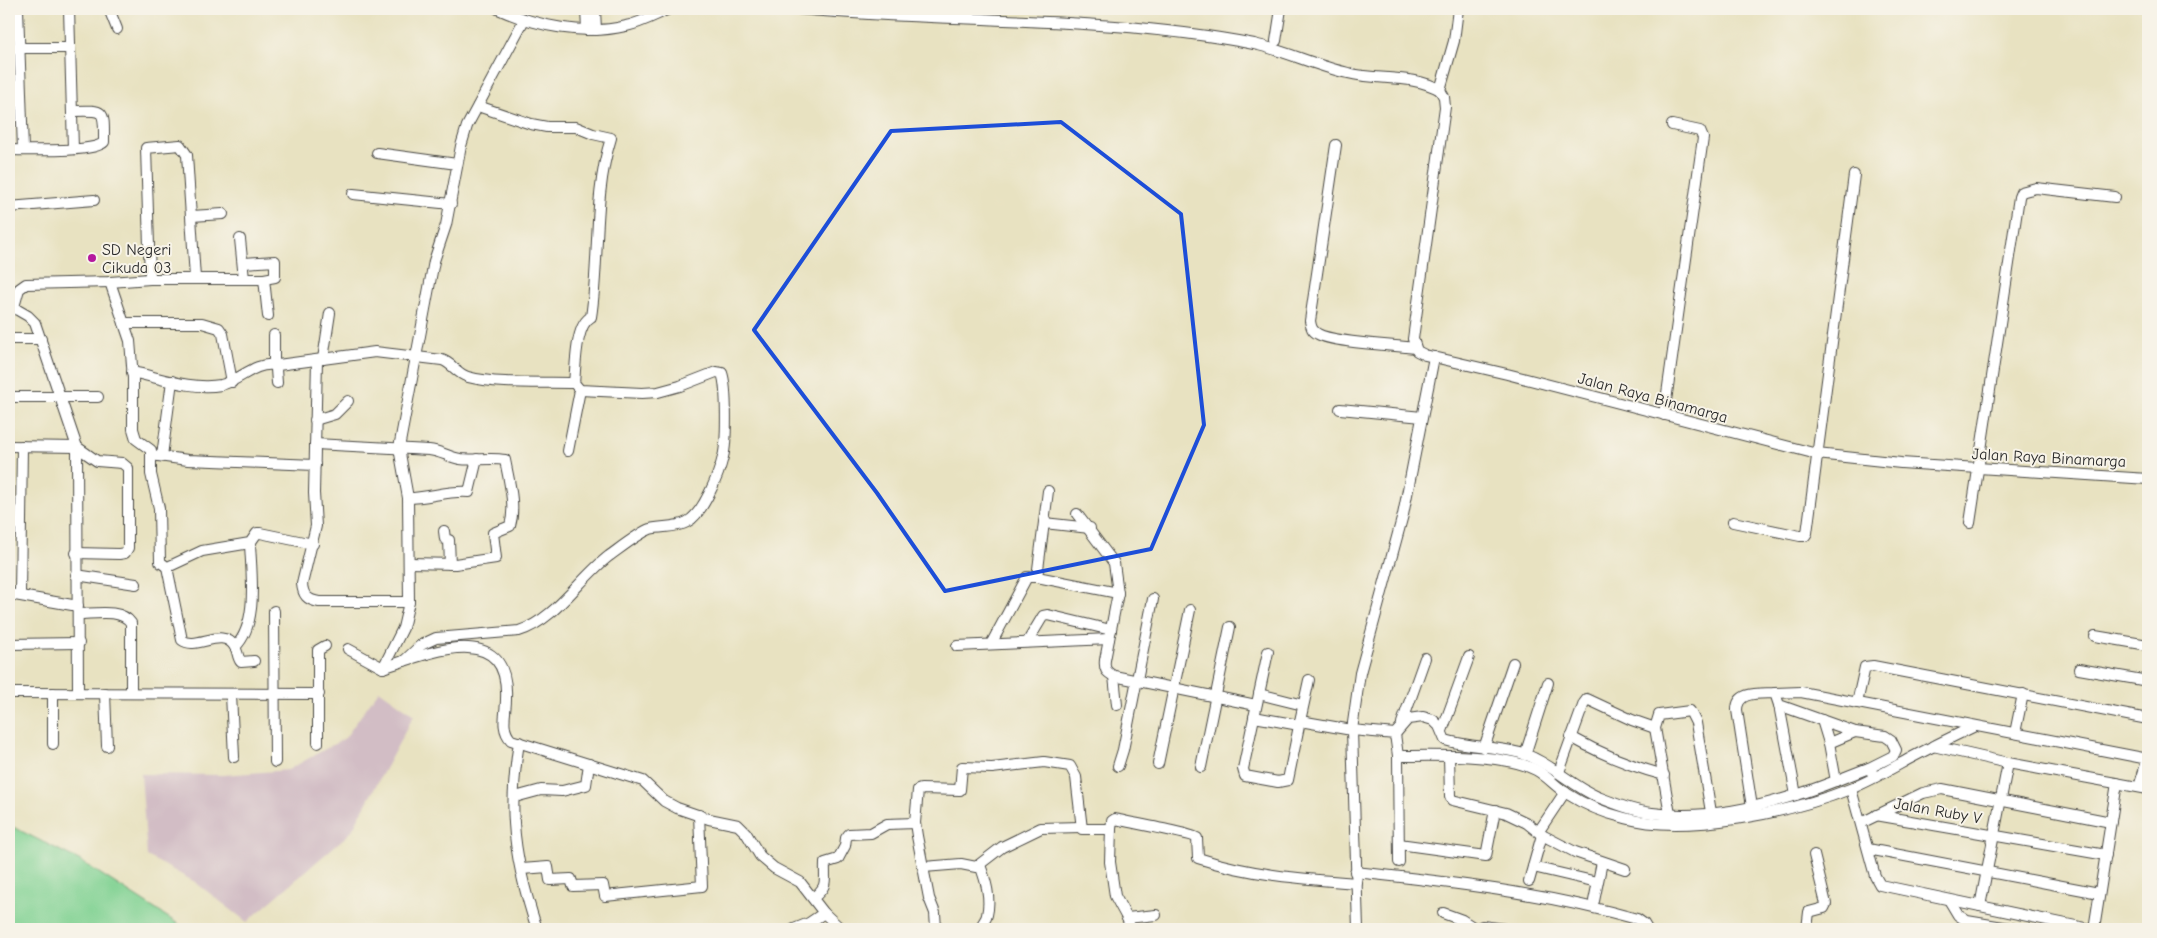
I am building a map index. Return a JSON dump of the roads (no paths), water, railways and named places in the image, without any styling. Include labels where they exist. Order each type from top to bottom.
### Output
[{"type":"street","points":[[18,9],[23,150]]},
{"type":"street","points":[[69,9],[73,149]]},
{"type":"street","points":[[109,9],[117,29]]},
{"type":"street","points":[[498,9],[524,20],[591,30],[638,23],[669,9]]},
{"type":"street","points":[[586,9],[591,30]]},
{"type":"street","points":[[591,30],[595,9]]},
{"type":"street","points":[[798,9],[1130,27],[1254,44],[1350,74],[1423,82],[1440,90],[1444,97],[1445,107],[1414,330],[1415,348],[1320,335],[1312,328],[1310,321],[1336,145]]},
{"type":"street","points":[[1276,41],[1281,9]]},
{"type":"street","points":[[1440,90],[1454,41],[1458,9]]},
{"type":"street","points":[[383,668],[403,628],[409,602],[408,498],[399,448],[434,261],[451,204],[457,164],[467,126],[524,20]]},
{"type":"street","points":[[9,48],[70,48]]},
{"type":"street","points":[[478,106],[531,124],[547,127],[576,127],[592,134],[611,138],[606,155],[600,200],[591,317],[579,331],[577,386],[568,451]]},
{"type":"street","points":[[9,150],[73,149],[101,145],[104,142],[104,117],[101,112],[95,110],[72,111]]},
{"type":"street","points":[[1664,415],[1703,138],[1700,131],[1672,125]]},
{"type":"street","points":[[150,279],[146,148],[180,145],[185,149],[187,155],[195,278]]},
{"type":"street","points":[[377,153],[457,164]]},
{"type":"street","points":[[1733,522],[1800,536],[1806,535],[1854,175]]},
{"type":"street","points":[[1970,524],[2019,196],[2021,192],[2036,188],[2115,197]]},
{"type":"street","points":[[353,194],[451,204]]},
{"type":"street","points":[[9,207],[94,200]]},
{"type":"street","points":[[192,216],[224,214]]},
{"type":"street","points":[[240,239],[244,263],[244,279]]},
{"type":"street","points":[[78,693],[79,643],[76,554],[78,446],[41,339],[32,319],[11,306],[19,289],[26,284],[195,278],[264,279],[276,277],[275,261],[244,263]]},
{"type":"street","points":[[264,279],[268,316]]},
{"type":"street","points":[[110,282],[130,341],[133,429],[136,439],[148,446],[157,456],[188,460],[315,466]]},
{"type":"street","points":[[330,313],[320,359],[315,420],[314,493],[316,526],[302,584],[303,592],[312,601],[409,602]]},
{"type":"street","points":[[124,323],[202,324],[219,328],[222,334],[232,382]]},
{"type":"street","points":[[274,335],[275,366],[278,383]]},
{"type":"street","points":[[9,339],[41,339]]},
{"type":"street","name":"Jalan Raya Binamarga","points":[[1415,348],[1425,356],[1507,374],[1818,454],[1900,463],[2148,478]]},
{"type":"street","points":[[132,372],[196,386],[210,386],[232,382],[263,365],[275,366],[375,352],[446,361],[466,376],[642,394],[680,386],[716,372],[722,373],[724,456],[702,505],[694,518],[686,523],[651,529],[636,536],[585,577],[541,622],[519,630],[436,638],[421,645],[404,661]]},
{"type":"street","points":[[1358,929],[1352,730],[1360,673],[1403,515],[1434,358]]},
{"type":"street","points":[[172,381],[152,474],[159,508],[159,558],[163,565],[167,567],[182,640],[188,643],[220,638],[235,647],[240,662],[254,661]]},
{"type":"street","points":[[9,397],[98,397]]},
{"type":"street","points":[[315,420],[335,414],[348,401]]},
{"type":"street","points":[[1340,409],[1422,417]]},
{"type":"street","points":[[315,444],[436,451],[458,459],[487,458],[505,460],[512,502],[512,518],[510,526],[493,533],[496,558],[470,563],[409,563]]},
{"type":"street","points":[[9,446],[78,446],[96,461],[122,462],[128,468],[128,548],[119,554],[76,554]]},
{"type":"street","points":[[20,595],[22,446]]},
{"type":"street","points":[[408,498],[426,498],[447,492],[469,492],[477,459]]},
{"type":"street","points":[[1038,577],[1048,491]]},
{"type":"street","points":[[1077,514],[1090,528],[1114,563],[1118,593],[1105,666],[1108,673],[1114,676],[1215,695],[1303,705]]},
{"type":"street","points":[[1044,523],[1090,528]]},
{"type":"street","points":[[444,531],[445,539],[449,540],[450,564]]},
{"type":"street","points":[[235,647],[245,635],[249,619],[251,598],[250,543],[257,533],[313,544]]},
{"type":"street","points":[[167,567],[202,551],[250,543]]},
{"type":"street","points":[[76,575],[136,584]]},
{"type":"street","points":[[991,644],[1024,581],[1032,576],[1118,593]]},
{"type":"street","points":[[9,594],[20,595],[78,610],[115,614],[128,619],[131,623],[131,693]]},
{"type":"street","points":[[1118,766],[1153,599]]},
{"type":"street","points":[[1158,764],[1190,610]]},
{"type":"street","points":[[274,611],[275,762]]},
{"type":"street","points":[[1028,641],[1043,616],[1048,615],[1110,634]]},
{"type":"street","points":[[1201,767],[1230,627]]},
{"type":"street","points":[[957,646],[1110,634]]},
{"type":"street","points":[[2095,636],[2148,645]]},
{"type":"street","points":[[9,644],[79,643]]},
{"type":"street","points":[[318,743],[318,650],[325,646]]},
{"type":"street","points":[[348,649],[383,668],[457,648],[477,649],[496,658],[502,666],[506,679],[505,732],[511,740],[642,781],[664,801],[709,820],[738,825],[746,833],[760,856],[774,868],[800,882],[824,912],[841,929]]},
{"type":"street","points":[[1268,652],[1242,772],[1247,777],[1278,782],[1288,780],[1309,680]]},
{"type":"street","points":[[1442,731],[1468,657]]},
{"type":"street","points":[[1399,862],[1398,756],[1395,734],[1402,723],[1425,658]]},
{"type":"street","points":[[1484,748],[1513,663]]},
{"type":"street","points":[[1857,703],[1865,668],[1868,666],[2148,718]]},
{"type":"street","points":[[2079,669],[2148,681]]},
{"type":"street","points":[[1114,676],[1117,705]]},
{"type":"street","points":[[1525,755],[1548,682]]},
{"type":"street","points":[[1752,807],[1737,706],[1741,698],[1746,695],[1801,692],[2148,758],[2144,788],[2008,763],[1933,746]]},
{"type":"street","points":[[9,693],[319,694]]},
{"type":"street","points":[[53,693],[53,744]]},
{"type":"street","points":[[105,693],[107,746]]},
{"type":"street","points":[[1776,693],[1796,795]]},
{"type":"street","points":[[231,694],[234,757]]},
{"type":"street","points":[[2015,733],[2023,694]]},
{"type":"street","points":[[1559,772],[1584,703],[1589,698],[1632,720],[1655,728]]},
{"type":"street","points":[[1402,723],[1411,718],[1433,720],[1442,731],[1445,740],[1525,755],[1559,772],[1567,779],[1596,796],[1652,813],[1711,812],[1752,807],[1796,795],[1836,781],[1894,756],[1894,744],[1885,736],[1855,732],[1779,705]]},
{"type":"street","points":[[1670,814],[1655,728],[1659,714],[1684,711],[1690,711],[1694,715],[1711,812]]},
{"type":"street","points":[[1254,717],[1395,734]]},
{"type":"street","points":[[1822,720],[1829,743],[1836,781]]},
{"type":"street","points":[[1398,756],[1449,756],[1525,765],[1546,776],[1565,792],[1595,808],[1640,822],[1680,823],[1760,815],[1851,789],[1975,726]]},
{"type":"street","points":[[1829,743],[1855,732]]},
{"type":"street","points":[[1571,737],[1611,758],[1664,775]]},
{"type":"street","points":[[519,742],[514,822],[529,904],[537,929]]},
{"type":"street","points":[[1449,756],[1451,798],[1455,801],[1506,812],[1575,852],[1625,869]]},
{"type":"street","points":[[936,929],[935,913],[929,898],[915,823],[918,790],[960,790],[962,767],[992,768],[1044,762],[1070,766],[1076,777],[1081,827]]},
{"type":"street","points":[[1980,906],[2008,763]]},
{"type":"street","points":[[515,797],[542,790],[562,791],[586,785],[589,764]]},
{"type":"street","points":[[1869,768],[1875,777]]},
{"type":"street","points":[[2094,929],[2117,783]]},
{"type":"street","points":[[1851,789],[1875,876],[1880,885],[2090,929]]},
{"type":"street","points":[[1861,823],[1933,789],[1942,789],[2111,822]]},
{"type":"street","points":[[1528,880],[1533,867],[1540,833],[1565,792]]},
{"type":"street","points":[[1399,844],[1486,856],[1495,810]]},
{"type":"street","points":[[522,869],[548,867],[550,881],[571,879],[573,886],[603,885],[604,896],[702,886],[699,815]]},
{"type":"street","name":"Jalan Ruby V","points":[[1876,815],[2106,856]]},
{"type":"street","points":[[1131,929],[1115,896],[1110,862],[1112,820],[1115,819],[1167,831],[1193,834],[1197,838],[1198,858],[1212,863],[1272,875],[1357,883]]},
{"type":"street","points":[[812,898],[826,884],[825,863],[838,860],[849,834],[871,833],[887,824],[915,823]]},
{"type":"street","points":[[924,867],[948,864],[961,864],[970,867],[980,865],[1002,847],[1041,828],[1081,827],[1111,829]]},
{"type":"street","points":[[1868,849],[2100,893]]},
{"type":"street","points":[[1807,929],[1809,912],[1824,908],[1826,904],[1814,854]]},
{"type":"street","points":[[1594,901],[1596,882],[1602,862]]},
{"type":"street","points":[[980,865],[987,883],[988,909],[987,917],[981,929]]},
{"type":"street","points":[[1533,867],[1596,882]]},
{"type":"street","points":[[1355,872],[1434,879],[1555,899],[1637,918],[1647,929]]},
{"type":"street","points":[[1949,900],[1958,915],[1967,922],[2015,929]]},
{"type":"street","points":[[794,929],[809,923],[824,912]]},
{"type":"street","points":[[1442,913],[1462,920],[1476,929],[1482,926],[1505,929]]},
{"type":"street","points":[[1127,918],[1156,914]]},
{"type":"place","name":"SD Negeri Cikuda 03","points":[[92,258]]}]
